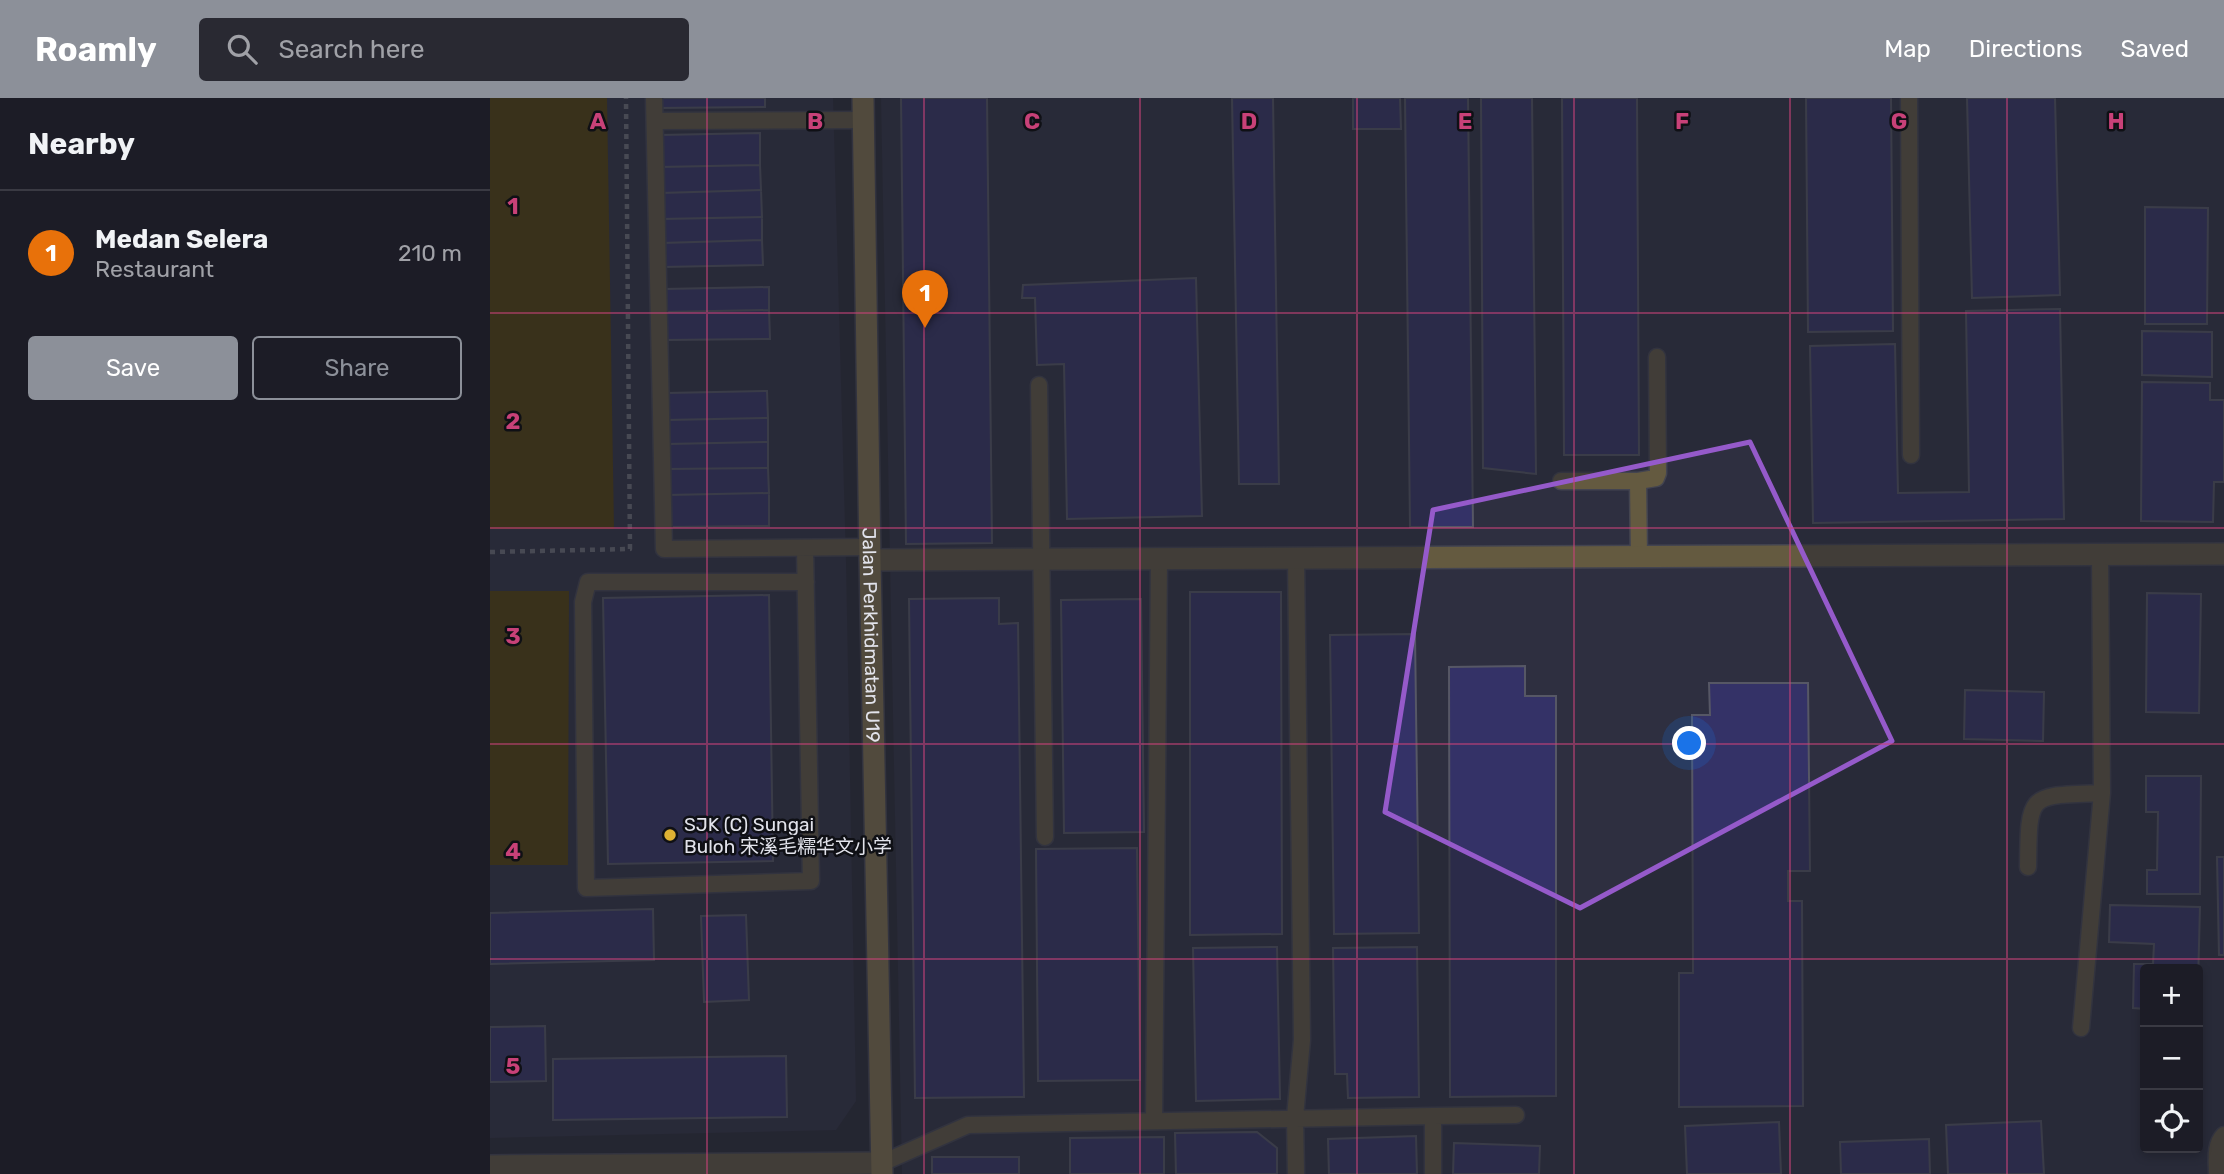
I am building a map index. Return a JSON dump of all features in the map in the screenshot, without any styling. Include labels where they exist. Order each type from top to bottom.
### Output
[{"type":"street","name":"Jalan Perkhidmatan U19","points":[[863,98],[882,1168]]},
{"type":"street","points":[[869,554],[1042,559],[2224,554]]},
{"type":"street","points":[[490,1166],[882,1168]]},
{"type":"lane","points":[[654,98],[664,549],[805,548],[869,554]]},
{"type":"lane","points":[[1909,98],[1911,455]]},
{"type":"lane","points":[[655,121],[863,120]]},
{"type":"lane","points":[[1561,481],[1650,481],[1656,478],[1657,357]]},
{"type":"lane","points":[[1039,384],[1045,837]]},
{"type":"lane","points":[[1638,481],[1639,556]]},
{"type":"lane","points":[[805,548],[806,582],[811,881],[586,888],[583,602],[587,582],[806,582]]},
{"type":"lane","points":[[2081,1028],[2102,793],[2099,554]]},
{"type":"lane","points":[[1296,558],[1302,1040],[1294,1117],[1296,1174]]},
{"type":"lane","points":[[1154,1121],[1159,559]]},
{"type":"lane","points":[[2028,867],[2029,820],[2032,807],[2041,799],[2053,795],[2102,793]]},
{"type":"lane","points":[[882,1168],[968,1125],[1516,1115]]},
{"type":"lane","points":[[1433,1116],[1433,1174]]},
{"type":"lane","points":[[2217,1174],[2217,1148],[2224,1135]]},
{"type":"path","points":[[490,552],[630,549],[626,98]]},
{"type":"highlighted area","points":[[1750,442],[1892,741],[1580,908],[1385,812],[1433,510]]},
{"type":"shaded area","points":[[490,98],[833,98],[846,562],[856,1101],[836,1130],[490,1138]]},
{"type":"shaded area","points":[[490,98],[607,98],[614,529],[490,529]]},
{"type":"shaded area","points":[[881,98],[2224,98],[2224,1174],[902,1174]]},
{"type":"shaded area","points":[[490,591],[569,591],[568,865],[490,865]]},
{"type":"building","points":[[658,98],[765,98],[765,107],[658,108]]},
{"type":"building","points":[[901,98],[987,98],[992,543],[906,544]]},
{"type":"building","points":[[1232,98],[1273,98],[1279,484],[1239,484]]},
{"type":"building","points":[[1353,98],[1400,98],[1401,129],[1353,129]]},
{"type":"building","points":[[1405,98],[1468,98],[1473,527],[1410,527]]},
{"type":"building","points":[[1481,98],[1532,98],[1536,474],[1483,468]]},
{"type":"building","points":[[1562,98],[1637,98],[1639,455],[1564,455]]},
{"type":"building","points":[[1806,98],[1891,98],[1893,331],[1808,332]]},
{"type":"building","points":[[1967,98],[2055,98],[2060,295],[1972,298]]},
{"type":"building","points":[[760,133],[760,165],[660,167],[660,135]]},
{"type":"building","points":[[760,165],[761,190],[661,193],[660,167]]},
{"type":"building","points":[[761,190],[762,217],[662,219],[661,193]]},
{"type":"building","points":[[2145,207],[2208,208],[2207,324],[2145,324]]},
{"type":"building","points":[[762,217],[762,240],[662,243],[662,219]]},
{"type":"building","points":[[762,240],[763,265],[663,267],[662,243]]},
{"type":"building","points":[[1196,278],[1202,516],[1067,519],[1064,364],[1037,365],[1035,298],[1022,298],[1023,285]]},
{"type":"building","points":[[769,287],[769,310],[665,312],[665,289]]},
{"type":"building","points":[[2060,309],[2064,519],[1813,523],[1810,346],[1895,344],[1898,493],[1969,492],[1966,311]]},
{"type":"building","points":[[769,310],[770,339],[666,340],[665,312]]},
{"type":"building","points":[[2142,331],[2212,332],[2212,377],[2142,375]]},
{"type":"building","points":[[2142,382],[2210,383],[2210,400],[2224,400],[2224,482],[2214,482],[2213,522],[2141,521]]},
{"type":"building","points":[[767,391],[768,418],[667,420],[667,393]]},
{"type":"building","points":[[768,418],[768,442],[668,444],[667,420]]},
{"type":"building","points":[[768,442],[768,468],[668,469],[668,444]]},
{"type":"building","points":[[768,468],[769,493],[668,495],[668,469]]},
{"type":"building","points":[[769,493],[769,526],[669,527],[668,495]]},
{"type":"building","points":[[1190,592],[1281,592],[1282,934],[1190,935]]},
{"type":"building","points":[[2147,593],[2201,594],[2199,713],[2146,712]]},
{"type":"building","points":[[769,595],[773,861],[608,864],[603,598]]},
{"type":"building","points":[[999,598],[999,624],[1018,623],[1024,1097],[915,1098],[909,599]]},
{"type":"building","points":[[1141,599],[1144,832],[1064,833],[1061,600]]},
{"type":"building","points":[[1415,634],[1419,933],[1334,934],[1330,635]]},
{"type":"building","points":[[1525,666],[1525,696],[1556,696],[1556,1096],[1450,1097],[1449,667]]},
{"type":"building","points":[[1709,683],[1808,683],[1810,871],[1788,871],[1788,901],[1802,901],[1803,1106],[1679,1107],[1679,973],[1693,973],[1692,715],[1710,715]]},
{"type":"building","points":[[1965,690],[2044,692],[2043,741],[1964,739]]},
{"type":"building","points":[[2146,776],[2201,776],[2200,894],[2147,894],[2147,870],[2157,870],[2158,812],[2146,812]]},
{"type":"building","points":[[1137,848],[1140,1080],[1038,1081],[1036,849]]},
{"type":"building","points":[[2217,857],[2224,857],[2224,955],[2219,955]]},
{"type":"building","points":[[2110,905],[2200,907],[2198,964],[2153,964],[2154,944],[2109,942]]},
{"type":"building","points":[[653,909],[654,960],[490,964],[490,913]]},
{"type":"building","points":[[746,915],[749,1000],[704,1002],[701,916]]},
{"type":"building","points":[[1277,947],[1280,1099],[1196,1101],[1193,948]]},
{"type":"building","points":[[1417,947],[1419,1097],[1348,1098],[1347,1074],[1335,1074],[1333,948]]},
{"type":"building","points":[[2134,964],[2140,964],[2140,1009],[2133,1008]]},
{"type":"building","points":[[545,1026],[546,1081],[490,1082],[490,1027]]},
{"type":"building","points":[[786,1056],[787,1117],[553,1120],[553,1059]]},
{"type":"building","points":[[2041,1121],[2044,1174],[1948,1174],[1946,1125]]},
{"type":"building","points":[[1779,1122],[1781,1174],[1687,1174],[1685,1126]]},
{"type":"building","points":[[1257,1132],[1277,1148],[1277,1174],[1176,1174],[1175,1133]]},
{"type":"building","points":[[1416,1136],[1417,1174],[1329,1174],[1328,1139]]},
{"type":"building","points":[[1164,1137],[1164,1174],[1070,1174],[1070,1138]]},
{"type":"building","points":[[1929,1139],[1930,1174],[1841,1174],[1840,1142]]},
{"type":"building","points":[[1454,1143],[1540,1146],[1539,1174],[1453,1174]]},
{"type":"building","points":[[932,1157],[1019,1157],[1019,1174],[932,1174]]},
{"type":"place","name":"Medan Selera","points":[[925,328]]},
{"type":"place","name":"SJK (C) Sungai Buloh 宋溪毛糯华文小学","points":[[670,835]]}]
